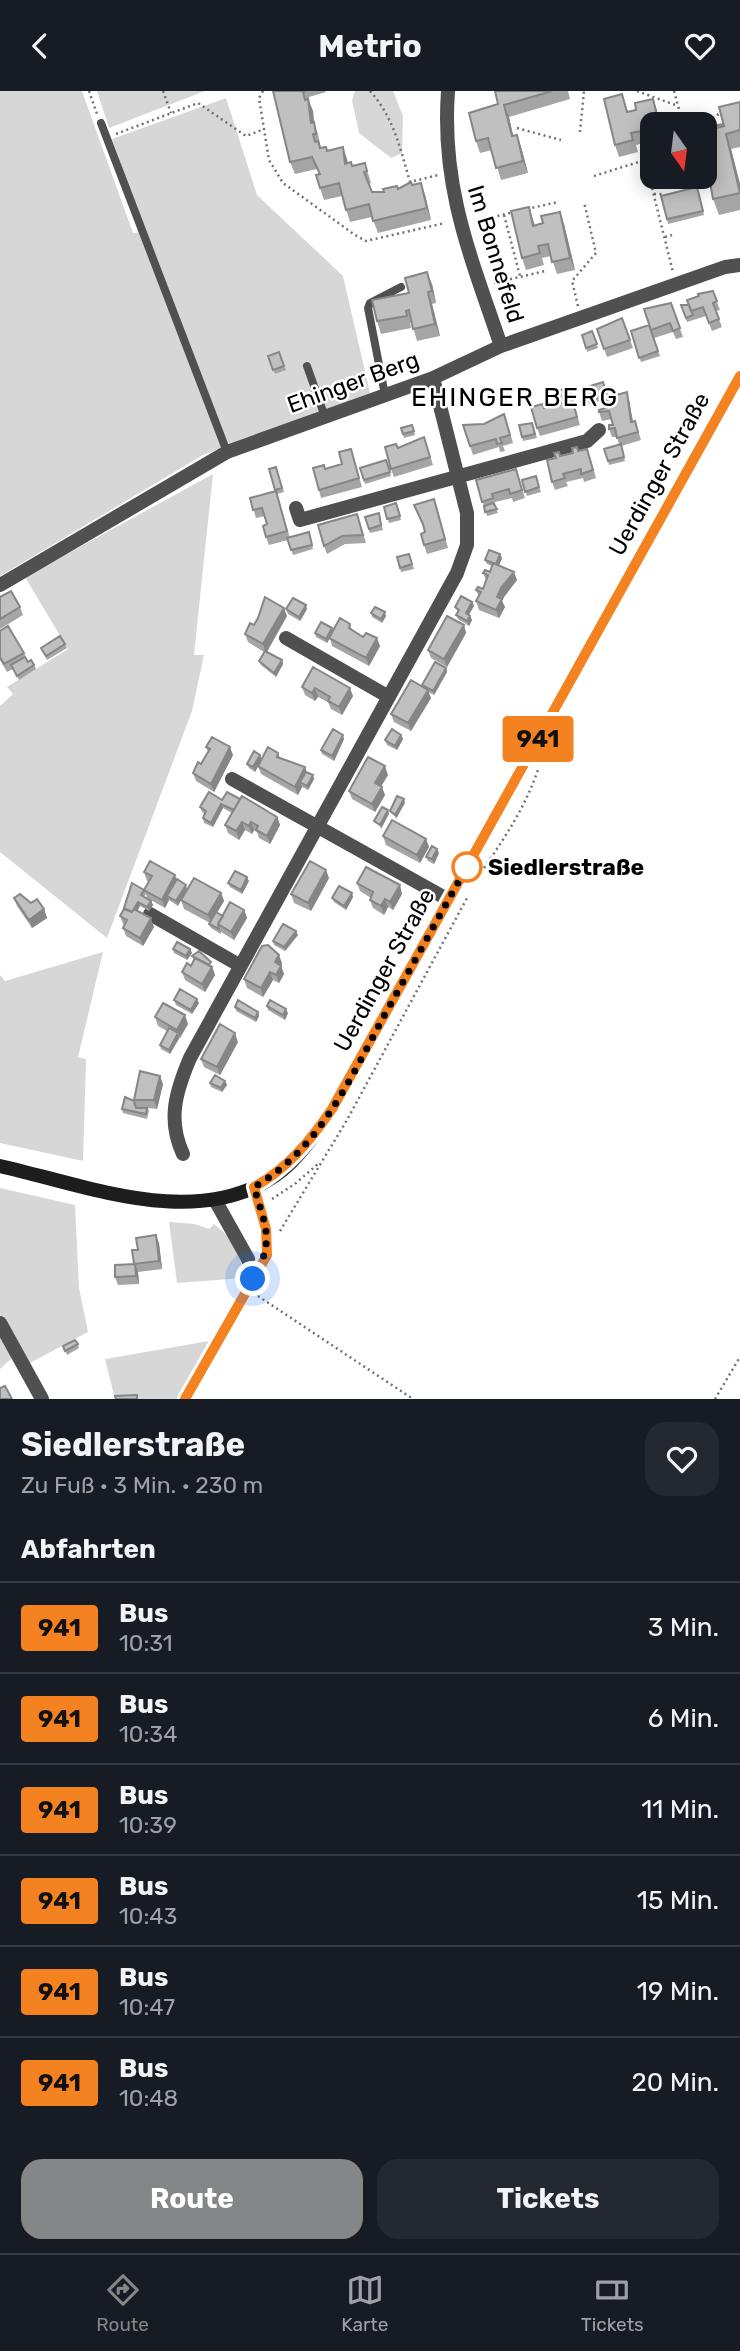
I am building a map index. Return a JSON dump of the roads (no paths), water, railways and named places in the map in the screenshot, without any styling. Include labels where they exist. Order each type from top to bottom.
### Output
[{"type":"main road","name":"Uerdinger Straße","points":[[0,1165],[155,1202],[186,1204],[215,1200],[254,1187],[277,1174],[297,1156],[332,1109],[740,376]]},
{"type":"street","name":"Im Bonnefeld","points":[[448,91],[445,135],[459,222],[501,347]]},
{"type":"street","name":"Ehinger Berg","points":[[0,585],[226,452],[433,378],[501,347],[676,284],[740,265]]},
{"type":"street","points":[[183,1154],[175,1136],[173,1122],[178,1087],[239,965],[457,573],[467,545],[467,513],[433,378]]},
{"type":"street","points":[[296,507],[300,520],[587,441],[599,430]]},
{"type":"street","points":[[286,638],[389,698]]},
{"type":"street","points":[[233,779],[316,828],[449,900]]},
{"type":"street","points":[[149,914],[239,965]]},
{"type":"street","points":[[185,1399],[267,1255],[266,1229],[254,1187]]},
{"type":"street","points":[[215,1200],[247,1259],[250,1284]]},
{"type":"street","points":[[0,1323],[42,1399]]},
{"type":"lane","points":[[101,123],[226,452]]},
{"type":"lane","points":[[385,395],[368,308],[370,303],[401,287]]},
{"type":"lane","points":[[307,366],[326,417]]},
{"type":"place","name":"Siedlerstraße","points":[[467,867]]},
{"type":"district","name":"EHINGER BERG","points":[[515,397]]}]
